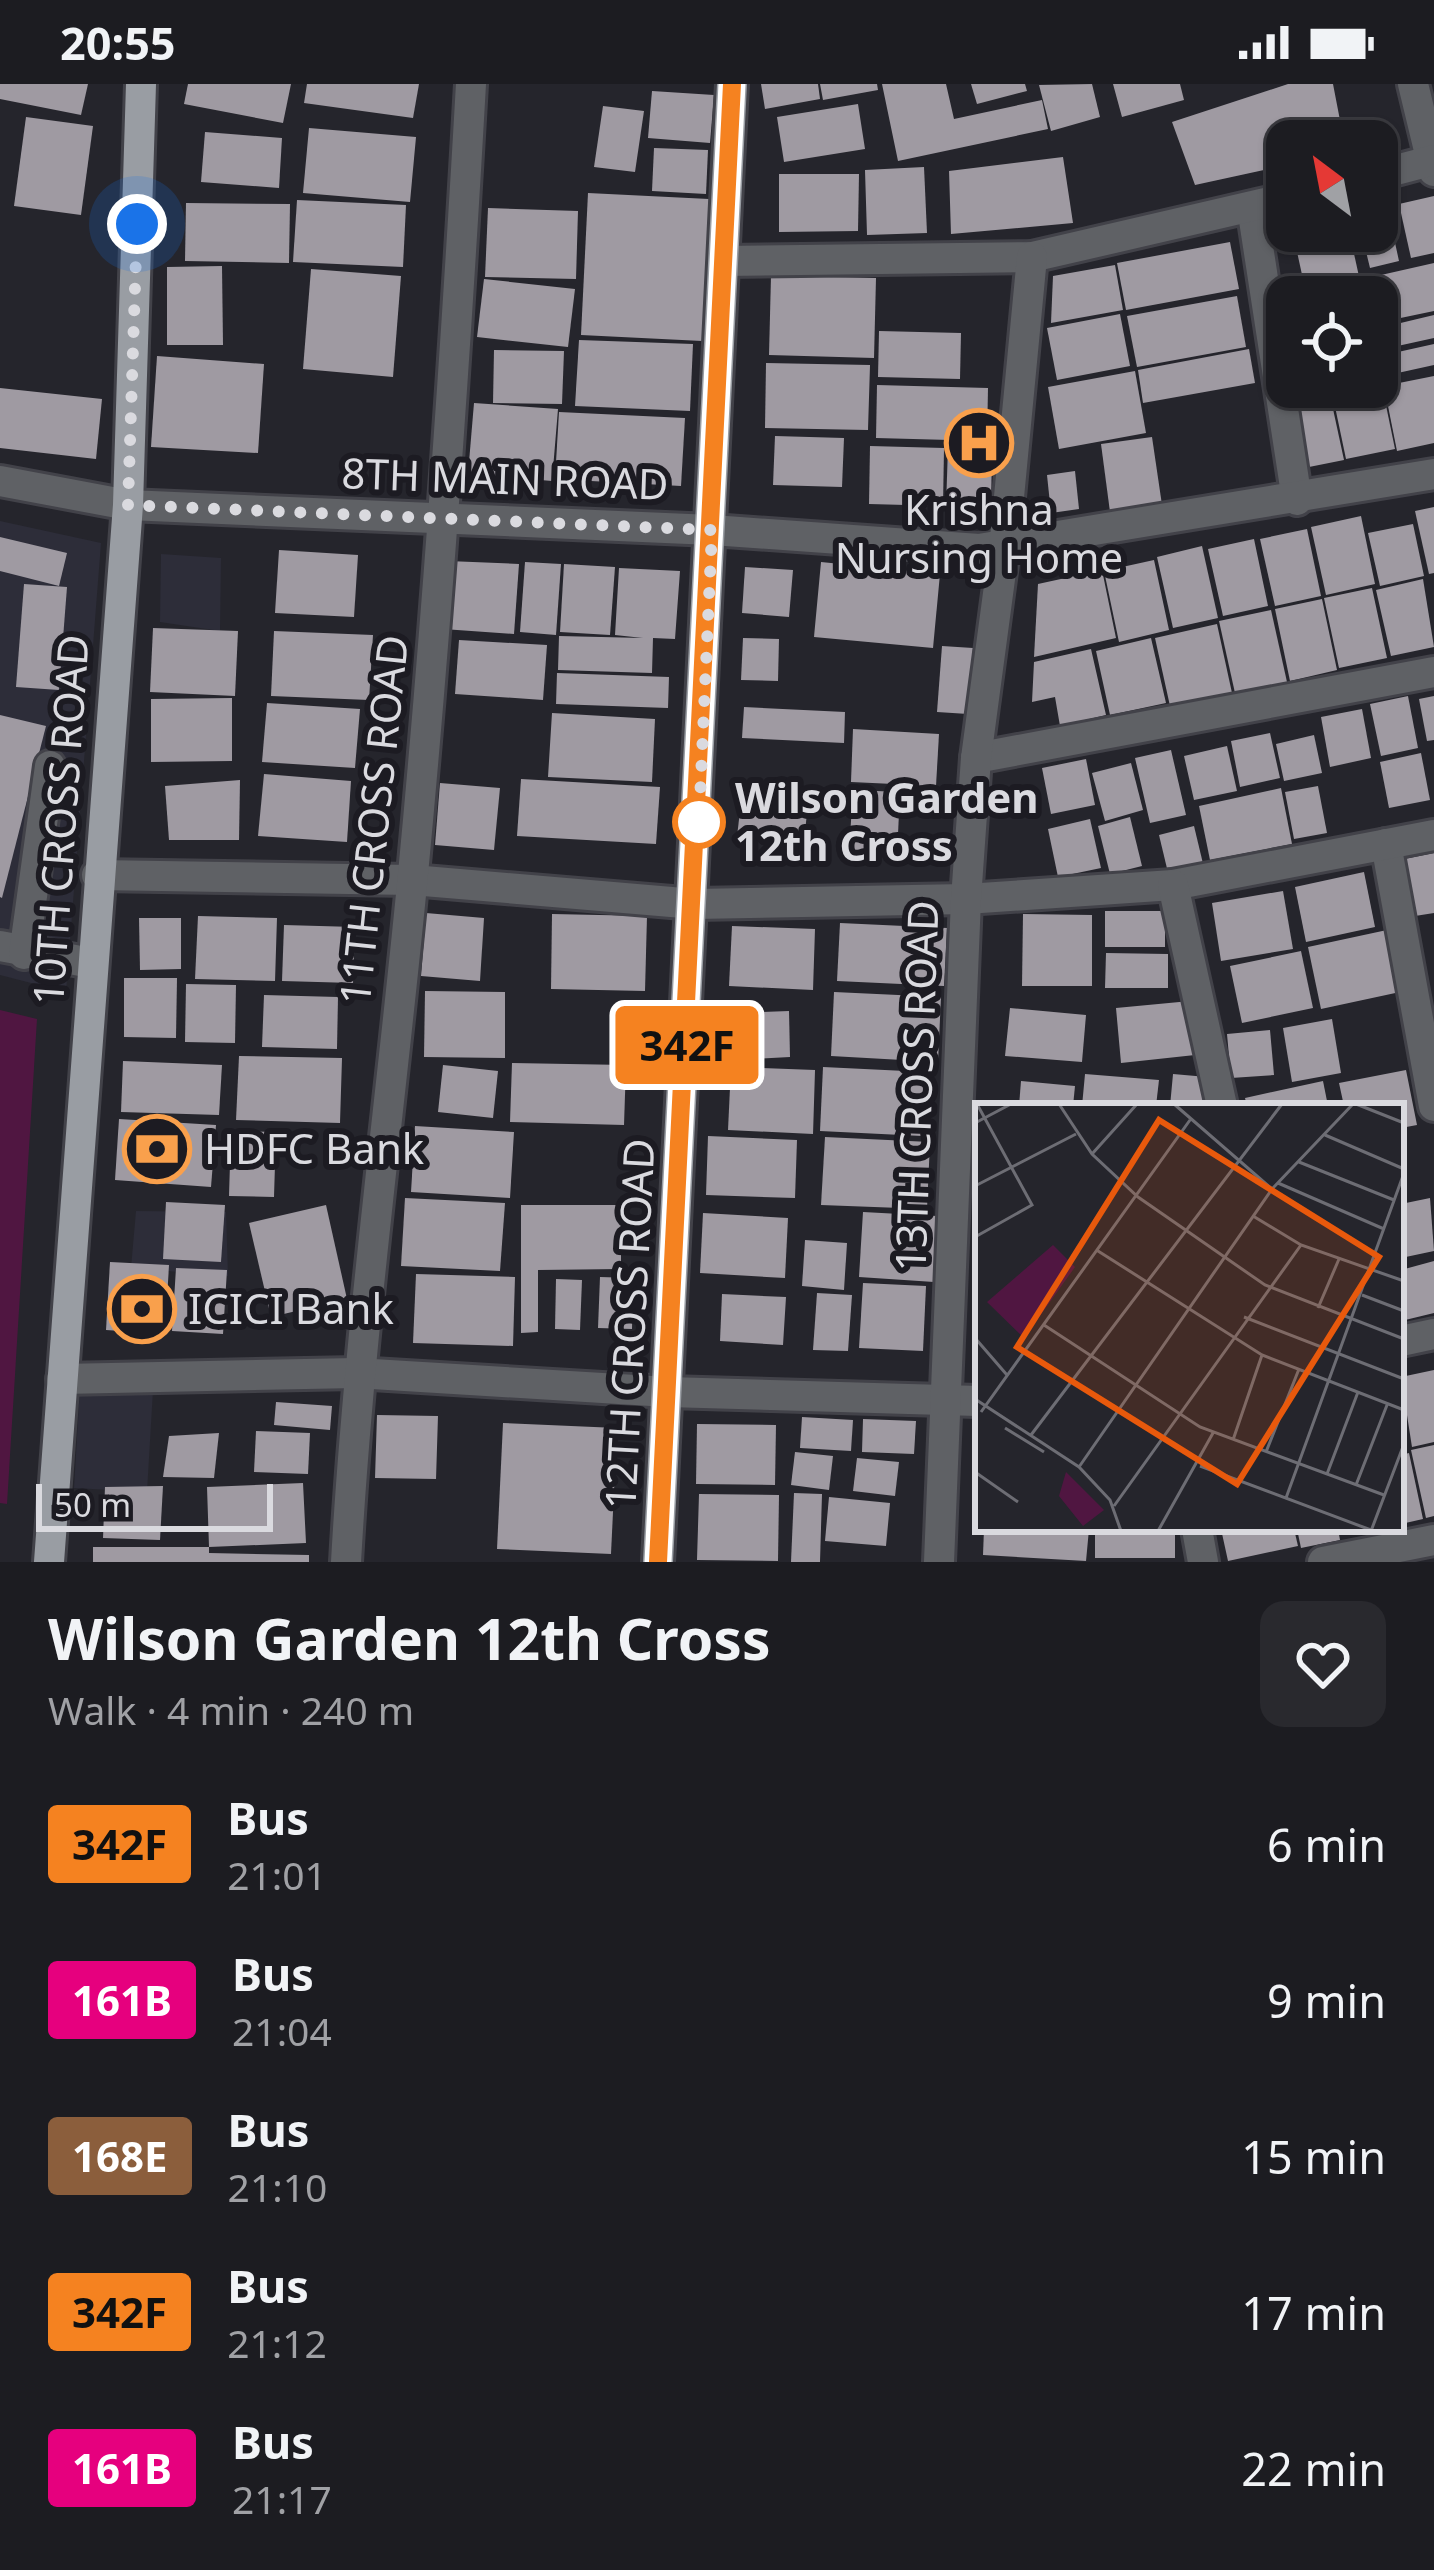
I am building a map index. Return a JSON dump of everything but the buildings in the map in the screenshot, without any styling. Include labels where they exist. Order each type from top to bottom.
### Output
[{"type":"main road","name":"10TH CROSS ROAD","points":[[49,1562],[128,505],[141,84]]},
{"type":"main road","name":"12TH CROSS ROAD","points":[[658,1562],[695,904],[732,84]]},
{"type":"street","name":"11TH CROSS ROAD","points":[[346,1562],[356,1373],[412,880],[446,518],[471,84]]},
{"type":"street","points":[[1398,171],[1433,164],[1413,84]]},
{"type":"street","points":[[724,261],[1032,257],[1266,204]]},
{"type":"street","points":[[1252,208],[1297,500]]},
{"type":"street","name":"13TH CROSS ROAD","points":[[939,1562],[963,1401],[966,899],[976,758],[1004,549],[1032,257]]},
{"type":"street","name":"8TH MAIN ROAD","points":[[0,481],[128,505],[712,530],[1004,549],[1434,474]]},
{"type":"street","points":[[976,758],[1434,673]]},
{"type":"street","points":[[50,766],[12,950],[91,963]]},
{"type":"street","points":[[97,875],[412,880],[695,904],[966,899],[1173,885],[1434,835]]},
{"type":"street","points":[[1386,844],[1434,1106]]},
{"type":"street","points":[[1173,885],[1221,1103]]},
{"type":"street","points":[[1404,1340],[1434,1334]]},
{"type":"street","points":[[62,1379],[356,1373],[668,1392],[963,1401]]},
{"type":"street","points":[[1198,1532],[1203,1562]]},
{"type":"street","points":[[1323,1562],[1434,1540]]},
{"type":"shaded area","points":[[0,521],[101,543],[66,992],[0,975]]},
{"type":"shaded area","points":[[161,554],[221,558],[220,631],[160,622]]},
{"type":"shaded area","points":[[0,1010],[37,1019],[7,1504],[0,1503]]},
{"type":"shaded area","points":[[136,1211],[226,1212],[228,1276],[131,1268]]},
{"type":"shaded area","points":[[80,1387],[153,1390],[147,1492],[74,1488]]},
{"type":"bus line","name":"342F","points":[[658,1562],[697,857],[732,84]]},
{"type":"place","name":"Krishna Nursing Home","points":[[979,443]]},
{"type":"place","name":"Wilson Garden 12th Cross","points":[[699,822]]},
{"type":"place","name":"HDFC Bank","points":[[157,1149]]},
{"type":"place","name":"ICICI Bank","points":[[142,1309]]},
{"type":"route","points":[[137,224],[128,505],[712,530],[699,822]]}]
